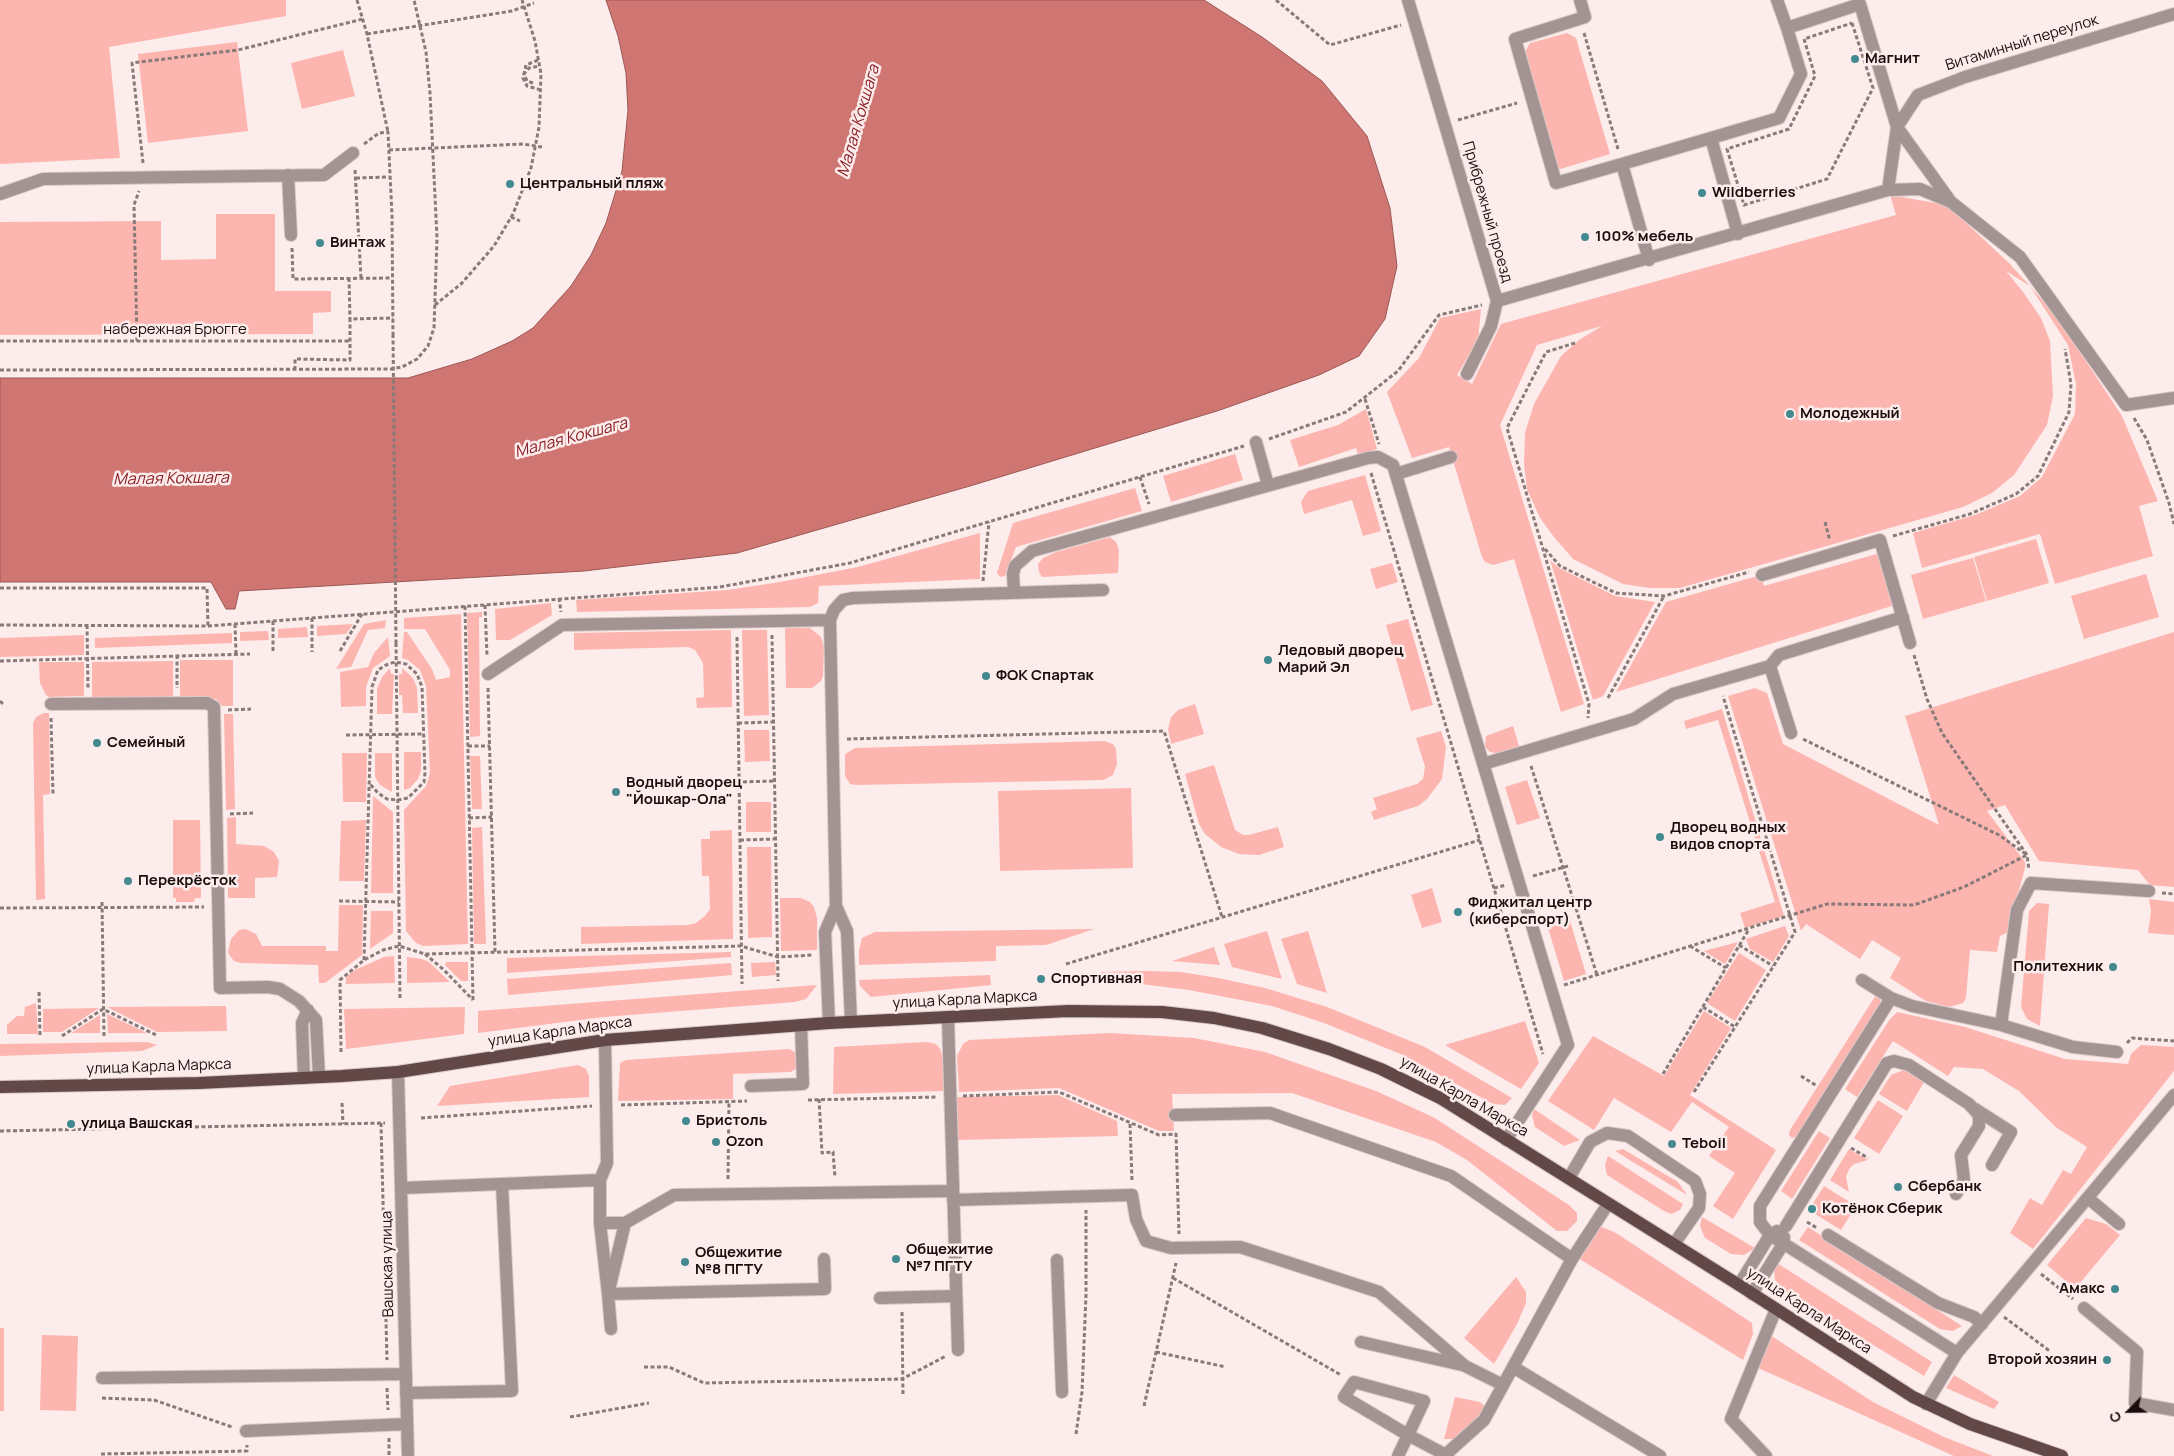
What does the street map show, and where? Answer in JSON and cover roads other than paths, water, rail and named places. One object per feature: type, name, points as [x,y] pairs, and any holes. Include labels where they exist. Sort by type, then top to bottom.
[{"type":"main road","name":"улица Карла Маркса","points":[[0,1087],[199,1083],[398,1072],[605,1040],[829,1023],[948,1019],[1077,1011],[1162,1012],[1224,1020],[1262,1028],[1381,1069],[1440,1098],[1926,1404],[1970,1424],[2062,1456]]},
{"type":"street","name":"Прибрежный проезд","points":[[1408,0],[1497,302],[1650,260],[1888,190],[1920,189],[1951,202]]},
{"type":"street","points":[[1580,0],[1585,17],[1515,40],[1556,183],[1779,118],[1801,74],[1777,0]]},
{"type":"street","points":[[1787,28],[1860,4],[1897,127],[1951,202],[2020,257],[2126,405],[2174,398]]},
{"type":"street","name":"Витаминный переулок","points":[[1897,127],[1918,95],[1965,77],[2174,14]]},
{"type":"street","points":[[1888,190],[1897,127]]},
{"type":"street","points":[[1712,138],[1738,234]]},
{"type":"street","points":[[0,194],[43,179],[324,175],[353,153]]},
{"type":"street","points":[[1622,164],[1650,260]]},
{"type":"street","points":[[288,175],[291,235]]},
{"type":"street","points":[[1467,374],[1491,326],[1497,302]]},
{"type":"street","points":[[1256,442],[1268,485]]},
{"type":"street","points":[[1014,592],[1013,574],[1015,566],[1032,551],[1376,457],[1386,460],[1393,465],[1568,1045],[1506,1140]]},
{"type":"street","points":[[1396,474],[1451,457]]},
{"type":"street","points":[[1762,575],[1880,540],[1910,643]]},
{"type":"street","points":[[852,1022],[847,931],[836,906],[830,620],[834,610],[843,600],[853,598],[1103,590]]},
{"type":"street","points":[[1483,764],[1634,719],[1673,694],[1770,666],[1779,655],[1903,617]]},
{"type":"street","points":[[488,674],[562,625],[830,620]]},
{"type":"street","points":[[1770,666],[1791,733]]},
{"type":"street","points":[[51,704],[210,704],[215,710],[220,988],[268,987],[280,989],[295,997],[316,1020],[319,1077]]},
{"type":"street","points":[[2001,1025],[2017,910],[2031,883],[2149,891]]},
{"type":"street","points":[[829,1023],[825,932],[836,906]]},
{"type":"street","points":[[1862,980],[1891,998],[1912,1006],[2001,1025],[2073,1047],[2117,1052]]},
{"type":"street","points":[[1891,998],[1760,1206],[1760,1222],[1770,1235],[1783,1244],[1957,1353]]},
{"type":"street","points":[[304,1078],[302,1023],[308,1010]]},
{"type":"street","points":[[948,1019],[958,1350]]},
{"type":"street","points":[[751,1086],[803,1084],[801,1025]]},
{"type":"street","points":[[605,1040],[607,1163],[600,1180],[600,1223],[611,1329]]},
{"type":"street","points":[[1752,1294],[1783,1244],[1786,1226],[1886,1063],[1901,1062],[1909,1065],[2012,1132],[1992,1165]]},
{"type":"street","name":"Вашская улица","points":[[398,1072],[408,1456]]},
{"type":"street","points":[[1926,1404],[1957,1353],[2174,1096]]},
{"type":"street","points":[[1956,1194],[1964,1180],[1961,1155],[1980,1126],[1980,1118],[1975,1109]]},
{"type":"street","points":[[1176,1115],[1270,1113],[1451,1176],[1572,1259]]},
{"type":"street","points":[[1569,1178],[1590,1142],[1607,1133],[1628,1136],[1695,1180],[1700,1194],[1699,1208],[1674,1244]]},
{"type":"street","points":[[402,1188],[600,1180]]},
{"type":"street","points":[[406,1393],[512,1391],[502,1184]]},
{"type":"street","points":[[600,1223],[625,1223],[674,1195],[837,1192],[953,1195],[1132,1195],[1136,1219],[1146,1241],[1171,1248],[1240,1248],[1379,1292],[1464,1366]]},
{"type":"street","points":[[2088,1198],[2119,1224]]},
{"type":"street","points":[[1398,1456],[1408,1435],[1424,1401],[1354,1382],[1344,1397],[1408,1435],[1446,1455],[1484,1420],[1572,1259],[1608,1204]]},
{"type":"street","points":[[608,1294],[625,1223]]},
{"type":"street","points":[[1739,1285],[1770,1235],[1786,1226]]},
{"type":"street","points":[[1828,1235],[1938,1303],[1974,1317],[1982,1324]]},
{"type":"street","points":[[608,1294],[825,1289],[824,1259]]},
{"type":"street","points":[[1057,1260],[1062,1392]]},
{"type":"street","points":[[880,1298],[956,1296]]},
{"type":"street","points":[[2084,1308],[2137,1352],[2135,1403],[2174,1410]]},
{"type":"street","points":[[1766,1456],[1731,1419],[1776,1309]]},
{"type":"street","points":[[1361,1342],[1464,1366],[1503,1385]]},
{"type":"street","points":[[1513,1367],[1660,1456]]},
{"type":"street","points":[[102,1378],[406,1374]]},
{"type":"street","points":[[246,1431],[407,1424]]},
{"type":"water","name":"Малая Кокшага","points":[[606,0],[1204,0],[1262,37],[1322,81],[1367,136],[1390,208],[1397,266],[1385,319],[1359,356],[1319,375],[1217,411],[970,486],[737,553],[584,571],[239,591],[235,609],[226,609],[211,582],[0,582],[0,378],[408,378],[472,359],[512,341],[533,328],[571,286],[591,255],[606,223],[622,171],[628,110],[626,73],[618,36]]},
{"type":"place","name":"Магнит","points":[[1855,59]]},
{"type":"place","name":"Центральный пляж","points":[[510,184]]},
{"type":"place","name":"Wildberries","points":[[1702,193]]},
{"type":"place","name":"100% мебель","points":[[1585,237]]},
{"type":"place","name":"Винтаж","points":[[320,243]]},
{"type":"place","name":"Молодежный","points":[[1790,414]]},
{"type":"place","name":"Ледовый дворец Марий Эл","points":[[1268,660]]},
{"type":"place","name":"ФОК Спартак","points":[[986,676]]},
{"type":"place","name":"Семейный","points":[[97,743]]},
{"type":"place","name":"Водный дворец \"Йошкар-Ола\"","points":[[616,792]]},
{"type":"place","name":"Дворец водных видов спорта","points":[[1660,837]]},
{"type":"place","name":"Перекрёсток","points":[[128,881]]},
{"type":"place","name":"Фиджитал центр (киберспорт)","points":[[1458,912]]},
{"type":"place","name":"Политехник","points":[[2113,967]]},
{"type":"place","name":"Спортивная","points":[[1041,979]]},
{"type":"place","name":"Бристоль","points":[[686,1121]]},
{"type":"place","name":"улица Вашская","points":[[71,1124]]},
{"type":"place","name":"Ozon","points":[[716,1142]]},
{"type":"place","name":"Teboil","points":[[1672,1144]]},
{"type":"place","name":"Сбербанк","points":[[1898,1187]]},
{"type":"place","name":"Котёнок Сберик","points":[[1812,1209]]},
{"type":"place","name":"Общежитие №7 ПГТУ","points":[[896,1259]]},
{"type":"place","name":"Общежитие №8 ПГТУ","points":[[685,1262]]},
{"type":"place","name":"Амакс","points":[[2115,1289]]},
{"type":"place","name":"Второй хозяин","points":[[2107,1360]]}]
